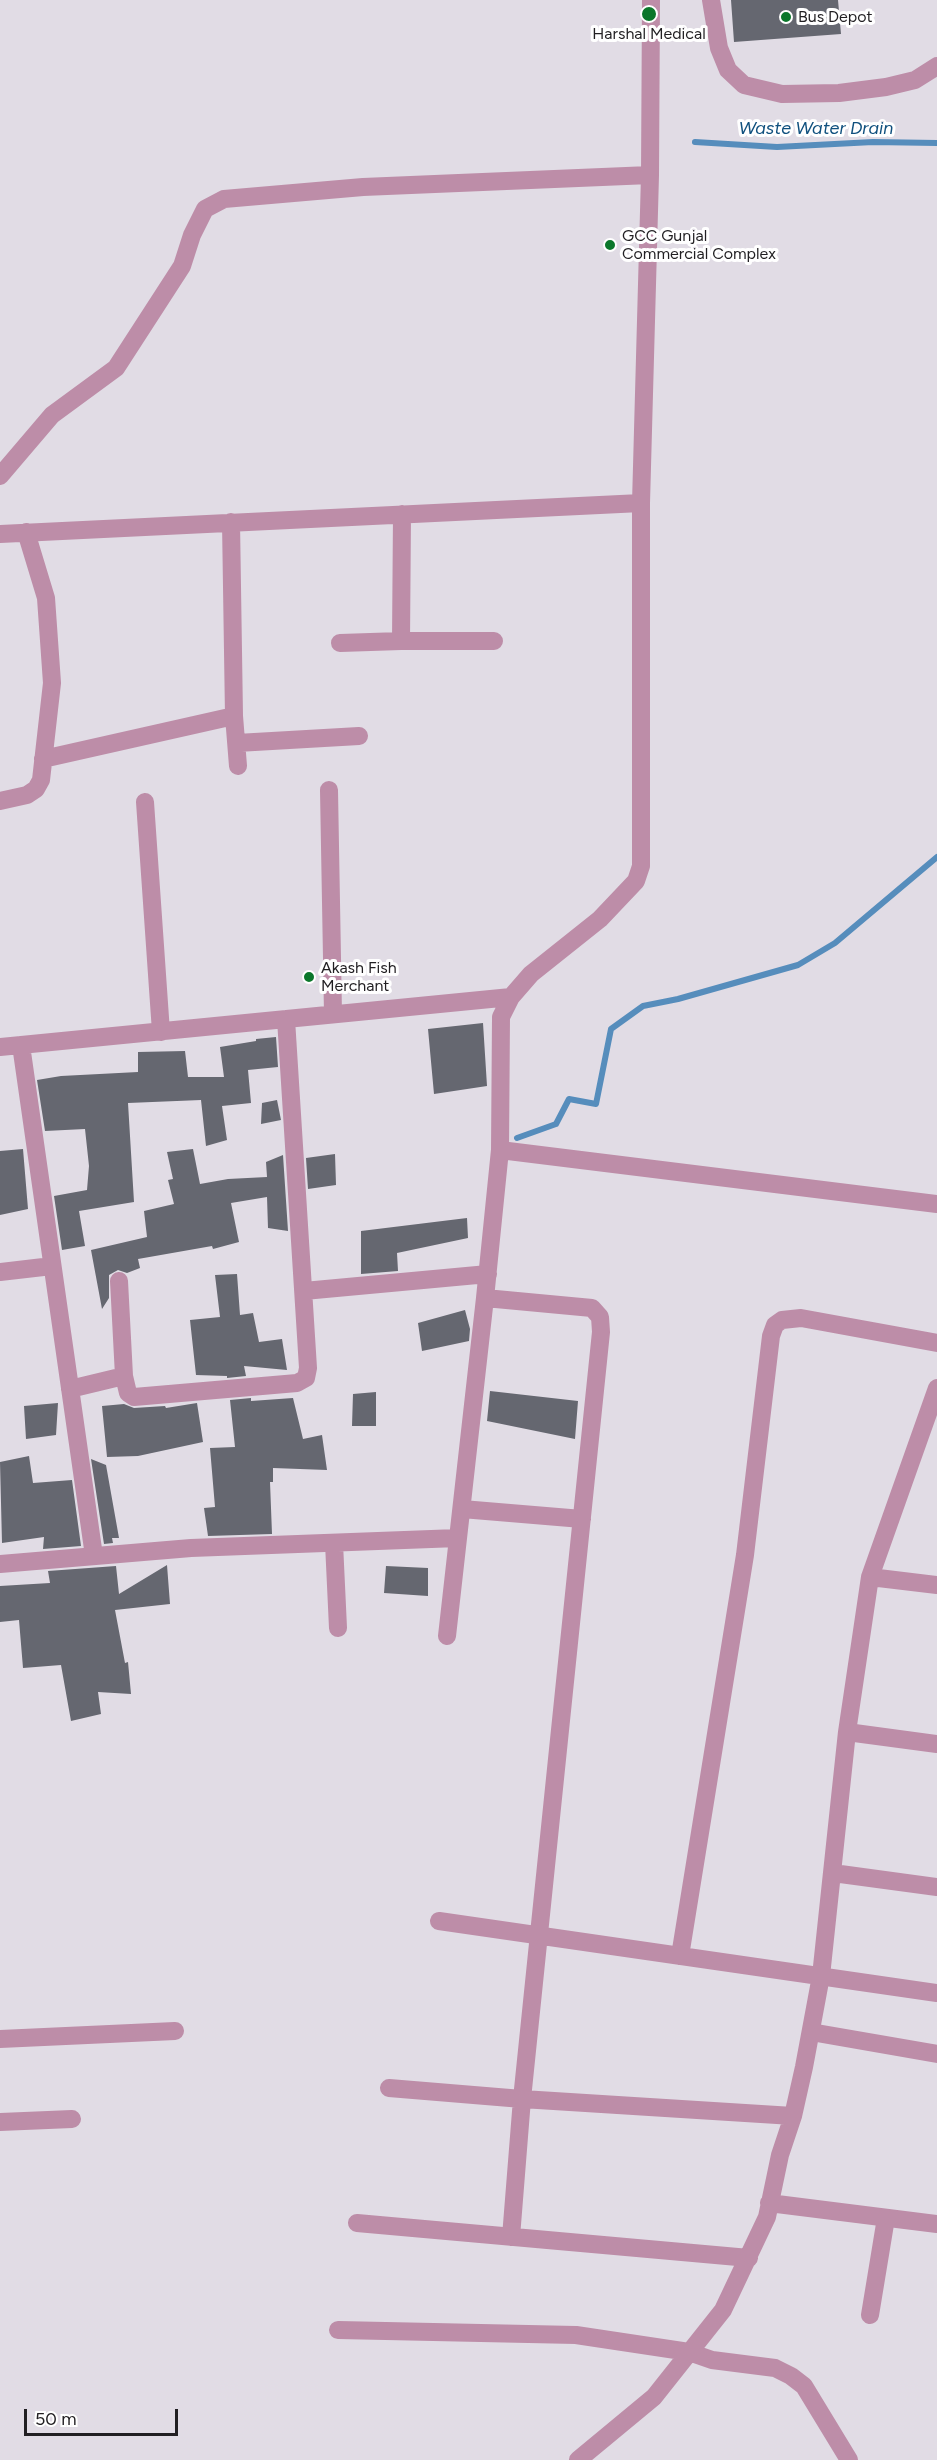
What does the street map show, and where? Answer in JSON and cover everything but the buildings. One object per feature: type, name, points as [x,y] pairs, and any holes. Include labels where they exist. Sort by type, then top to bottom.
[{"type":"street","points":[[447,1636],[500,1150],[501,1017],[511,997],[531,974],[600,918],[636,881],[641,866],[641,503],[650,175],[651,0]]},
{"type":"street","points":[[711,0],[719,48],[728,70],[744,85],[782,94],[839,93],[886,87],[915,80],[937,66]]},
{"type":"street","points":[[0,476],[52,415],[116,368],[182,266],[192,235],[205,209],[224,199],[363,187],[650,175]]},
{"type":"street","points":[[0,534],[641,503]]},
{"type":"street","points":[[401,641],[402,514]]},
{"type":"street","points":[[231,522],[234,716],[238,766]]},
{"type":"street","points":[[0,801],[27,795],[36,789],[41,780],[52,683],[46,598],[26,532]]},
{"type":"street","points":[[340,643],[494,641]]},
{"type":"street","points":[[43,759],[234,716]]},
{"type":"street","points":[[237,743],[359,736]]},
{"type":"street","points":[[329,790],[333,1014]]},
{"type":"street","points":[[146,802],[161,1032]]},
{"type":"street","points":[[0,1047],[511,997]]},
{"type":"street","points":[[119,1281],[124,1376],[128,1393],[134,1397],[297,1383],[306,1378],[308,1368],[304,1291],[286,1019]]},
{"type":"street","points":[[21,1045],[94,1556]]},
{"type":"street","points":[[500,1150],[937,1204]]},
{"type":"street","points":[[0,1272],[52,1266]]},
{"type":"street","points":[[304,1291],[488,1274]]},
{"type":"street","points":[[485,1298],[592,1308],[600,1317],[582,1519],[522,2099],[511,2237]]},
{"type":"street","points":[[680,1956],[745,1555],[771,1336],[775,1325],[782,1320],[801,1318],[937,1344]]},
{"type":"street","points":[[70,1389],[124,1376]]},
{"type":"street","points":[[578,2460],[654,2397],[723,2310],[766,2217],[780,2155],[793,2116],[821,1976],[847,1732],[870,1577],[937,1388]]},
{"type":"street","points":[[462,1509],[582,1519]]},
{"type":"street","points":[[0,1564],[191,1548],[458,1538]]},
{"type":"street","points":[[334,1543],[338,1628]]},
{"type":"street","points":[[870,1577],[937,1585]]},
{"type":"street","points":[[847,1732],[937,1744]]},
{"type":"street","points":[[833,1873],[937,1887]]},
{"type":"street","points":[[439,1921],[937,1993]]},
{"type":"street","points":[[0,2039],[175,2031]]},
{"type":"street","points":[[811,2032],[937,2054]]},
{"type":"street","points":[[389,2088],[793,2116]]},
{"type":"street","points":[[0,2122],[72,2119]]},
{"type":"street","points":[[769,2203],[937,2224]]},
{"type":"street","points":[[870,2315],[886,2218]]},
{"type":"street","points":[[357,2223],[749,2258]]},
{"type":"street","points":[[338,2330],[576,2335],[689,2352],[712,2360],[775,2368],[804,2386],[849,2460]]},
{"type":"waterway","name":"Waste Water Drain","points":[[695,142],[777,147],[873,142],[937,143]]},
{"type":"waterway","points":[[517,1138],[556,1124],[569,1099],[596,1104],[611,1029],[643,1006],[678,999],[798,965],[835,943],[937,857]]},
{"type":"place","name":"Harshal Medical","points":[[649,14]]},
{"type":"place","name":"Bus Depot","points":[[786,17]]},
{"type":"place","name":"GCC Gunjal Commercial Complex","points":[[610,245]]},
{"type":"place","name":"Akash Fish Merchant","points":[[309,977]]}]
